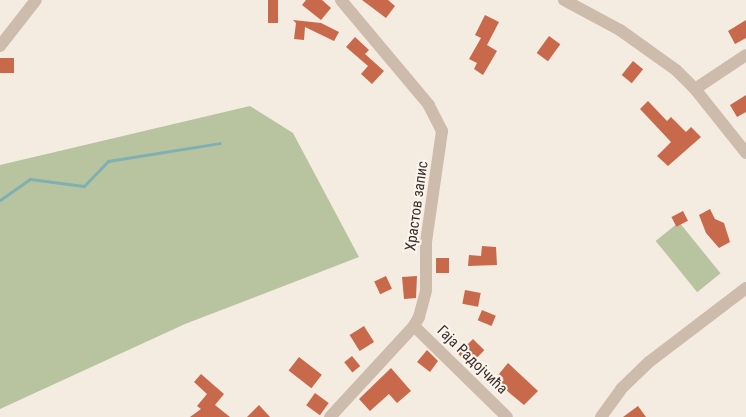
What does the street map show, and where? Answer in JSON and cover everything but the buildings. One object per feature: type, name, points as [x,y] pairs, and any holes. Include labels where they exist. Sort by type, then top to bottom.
[{"type":"street","points":[[0,46],[36,0]]},
{"type":"street","name":"Храстов запис","points":[[332,416],[414,326],[426,290],[426,242],[442,131],[428,105],[341,0]]},
{"type":"street","points":[[564,0],[589,12],[653,52],[695,88],[746,152]]},
{"type":"street","points":[[695,88],[746,55]]},
{"type":"street","points":[[601,417],[621,390],[649,362],[746,288]]},
{"type":"street","name":"Гаја Радојчића","points":[[414,326],[507,417]]},
{"type":"green space","points":[[250,106],[293,133],[359,257],[185,324],[0,409],[0,165]]},
{"type":"green space","points":[[679,222],[721,273],[697,292],[656,241]]},
{"type":"waterway","points":[[0,200],[30,179],[84,186],[108,161],[220,143]]}]
